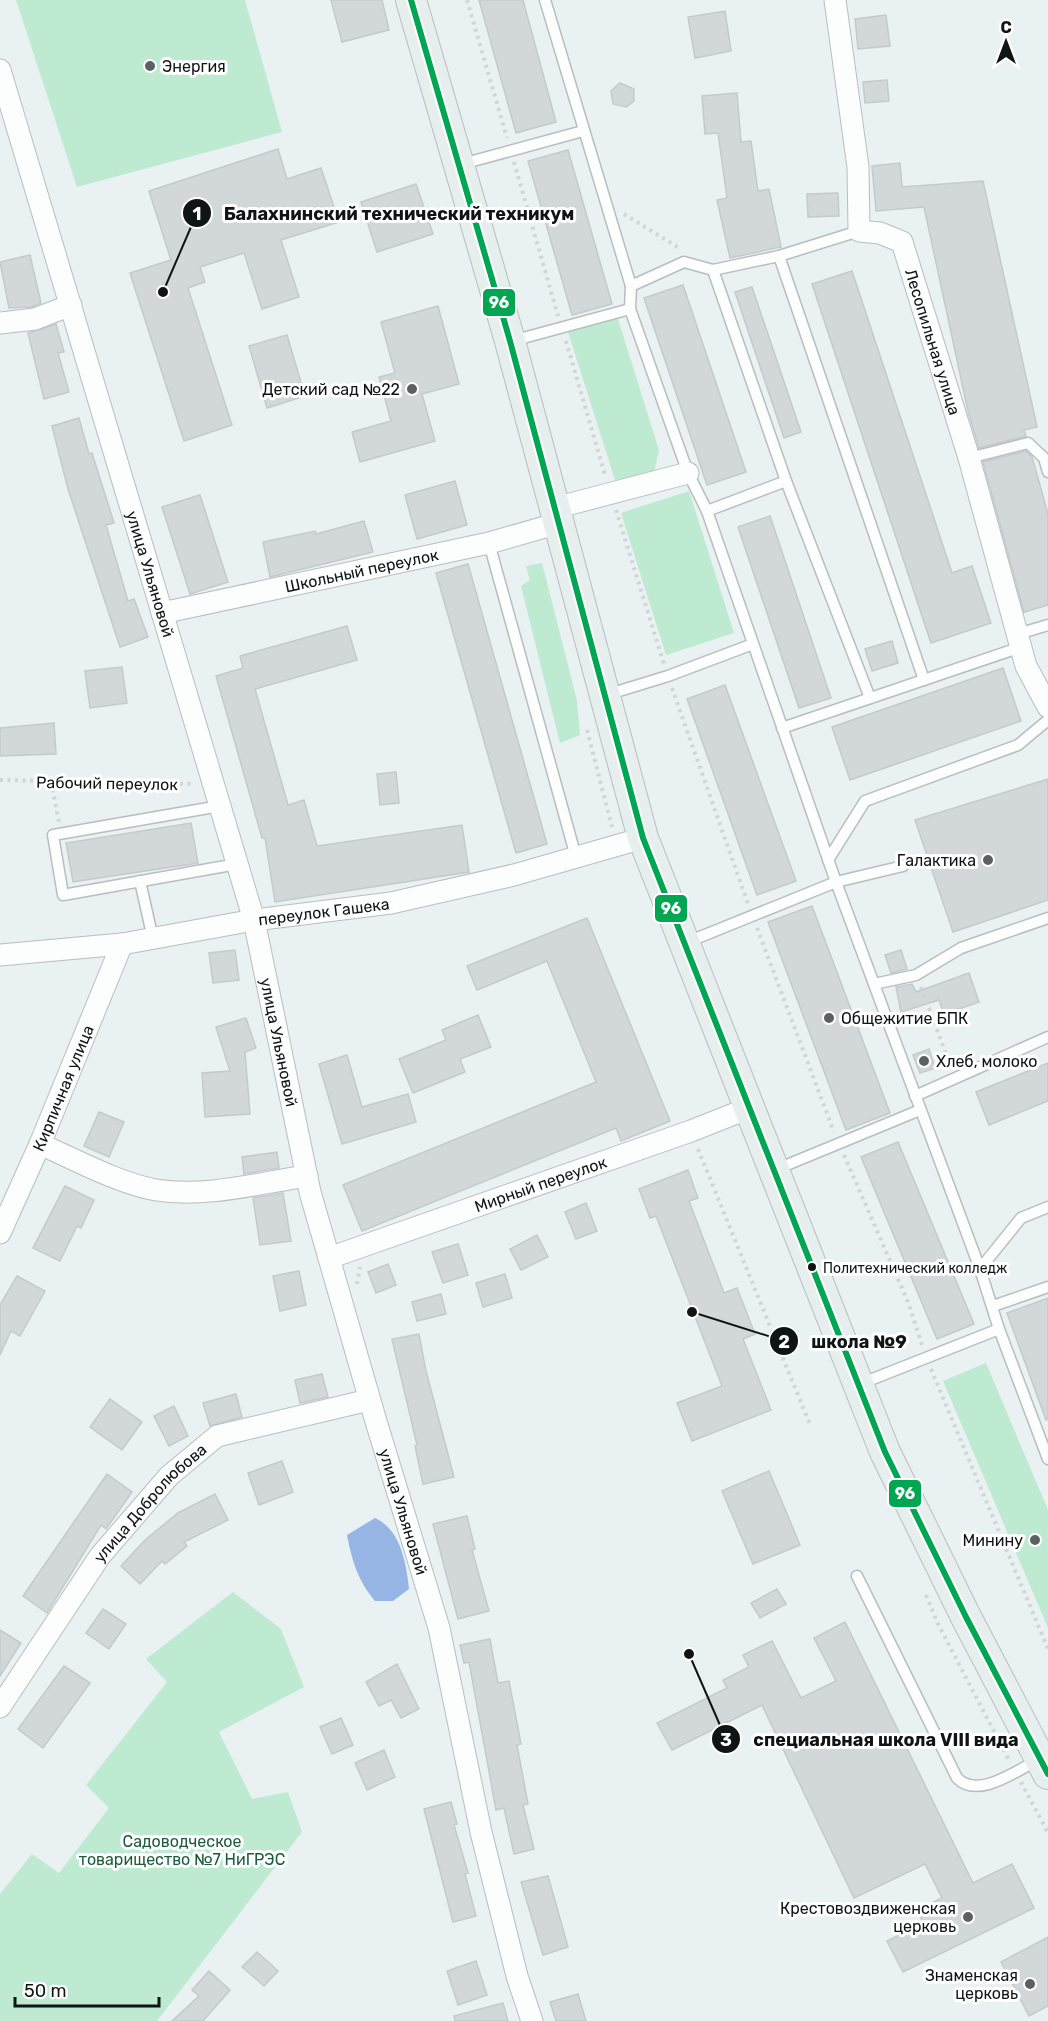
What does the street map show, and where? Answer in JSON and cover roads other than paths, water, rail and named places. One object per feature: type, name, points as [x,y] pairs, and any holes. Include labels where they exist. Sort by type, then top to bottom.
[{"type":"main road","points":[[411,0],[461,164],[643,838],[683,944],[890,1462],[966,1617],[1043,1755]]},
{"type":"street","points":[[835,0],[858,168],[859,231]]},
{"type":"street","name":"улица Ульяновой","points":[[0,70],[254,920],[307,1176],[369,1400],[439,1629],[481,1832],[517,1976],[532,2021]]},
{"type":"street","name":"Лесопильная улица","points":[[859,231],[880,233],[902,242],[969,458],[1026,666],[1048,707]]},
{"type":"street","points":[[0,323],[35,319],[71,305]]},
{"type":"street","name":"Школьный переулок","points":[[162,613],[489,543],[611,493],[688,473]]},
{"type":"street","name":"переулок Гашека","points":[[0,955],[122,944],[254,920],[391,903],[514,875],[643,838]]},
{"type":"street","name":"Кирпичная улица","points":[[0,1233],[40,1144],[122,944]]},
{"type":"street","name":"Мирный переулок","points":[[329,1258],[691,1131],[749,1108]]},
{"type":"street","points":[[40,1144],[99,1171],[156,1190],[202,1191],[307,1176]]},
{"type":"street","name":"улица Добролюбова","points":[[0,1707],[100,1556],[169,1476],[217,1436],[369,1400]]},
{"type":"lane","points":[[545,0],[631,286],[630,309],[688,473],[707,511],[828,860],[1048,1459]]},
{"type":"lane","points":[[461,164],[583,131]]},
{"type":"lane","points":[[631,286],[684,262],[713,270],[778,256],[859,231]]},
{"type":"lane","points":[[778,256],[924,680]]},
{"type":"lane","points":[[713,270],[786,481],[870,698]]},
{"type":"lane","points":[[510,341],[630,309]]},
{"type":"lane","points":[[969,458],[1028,443],[1044,458],[1048,472]]},
{"type":"lane","points":[[707,511],[786,481]]},
{"type":"lane","points":[[489,543],[576,857]]},
{"type":"lane","points":[[782,728],[924,680],[1019,640],[1048,625]]},
{"type":"lane","points":[[605,695],[668,676],[753,644]]},
{"type":"lane","points":[[828,860],[865,801],[1018,745],[1048,720]]},
{"type":"lane","points":[[220,806],[53,835],[63,895],[237,864]]},
{"type":"lane","points":[[683,944],[836,882],[903,866]]},
{"type":"lane","points":[[141,881],[153,939]]},
{"type":"lane","points":[[874,984],[916,975],[961,948],[1048,918]]},
{"type":"lane","points":[[915,1096],[1048,1036]]},
{"type":"lane","points":[[774,1171],[920,1110]]},
{"type":"lane","points":[[980,1269],[1021,1218],[1048,1207]]},
{"type":"lane","points":[[993,1306],[1048,1287]]},
{"type":"lane","points":[[858,1385],[999,1329]]},
{"type":"lane","points":[[857,1576],[957,1778],[963,1785],[973,1787],[990,1783],[1043,1755]]},
{"type":"water","points":[[375,1518],[391,1530],[404,1558],[409,1589],[393,1601],[375,1601],[364,1586],[356,1570],[347,1535]]},
{"type":"place","name":"Энергия","points":[[150,66]]},
{"type":"place","name":"Балахнинский технический техникум","points":[[163,292]]},
{"type":"place","name":"Детский сад №22","points":[[412,389]]},
{"type":"place","name":"Галактика","points":[[988,860]]},
{"type":"place","name":"Общежитие БПК","points":[[829,1018]]},
{"type":"place","name":"Хлеб, молоко","points":[[924,1061]]},
{"type":"place","name":"Политехнический колледж","points":[[812,1267]]},
{"type":"place","name":"школа №9","points":[[692,1312]]},
{"type":"place","name":"Минину","points":[[1035,1540]]},
{"type":"place","name":"специальная школа VIII вида","points":[[689,1654]]},
{"type":"place","name":"Крестовоздвиженская церковь","points":[[968,1917]]},
{"type":"place","name":"Знаменская церковь","points":[[1030,1984]]},
{"type":"park label","name":"Садоводческое товарищество №7 НиГРЭС","points":[[182,1850]]}]
